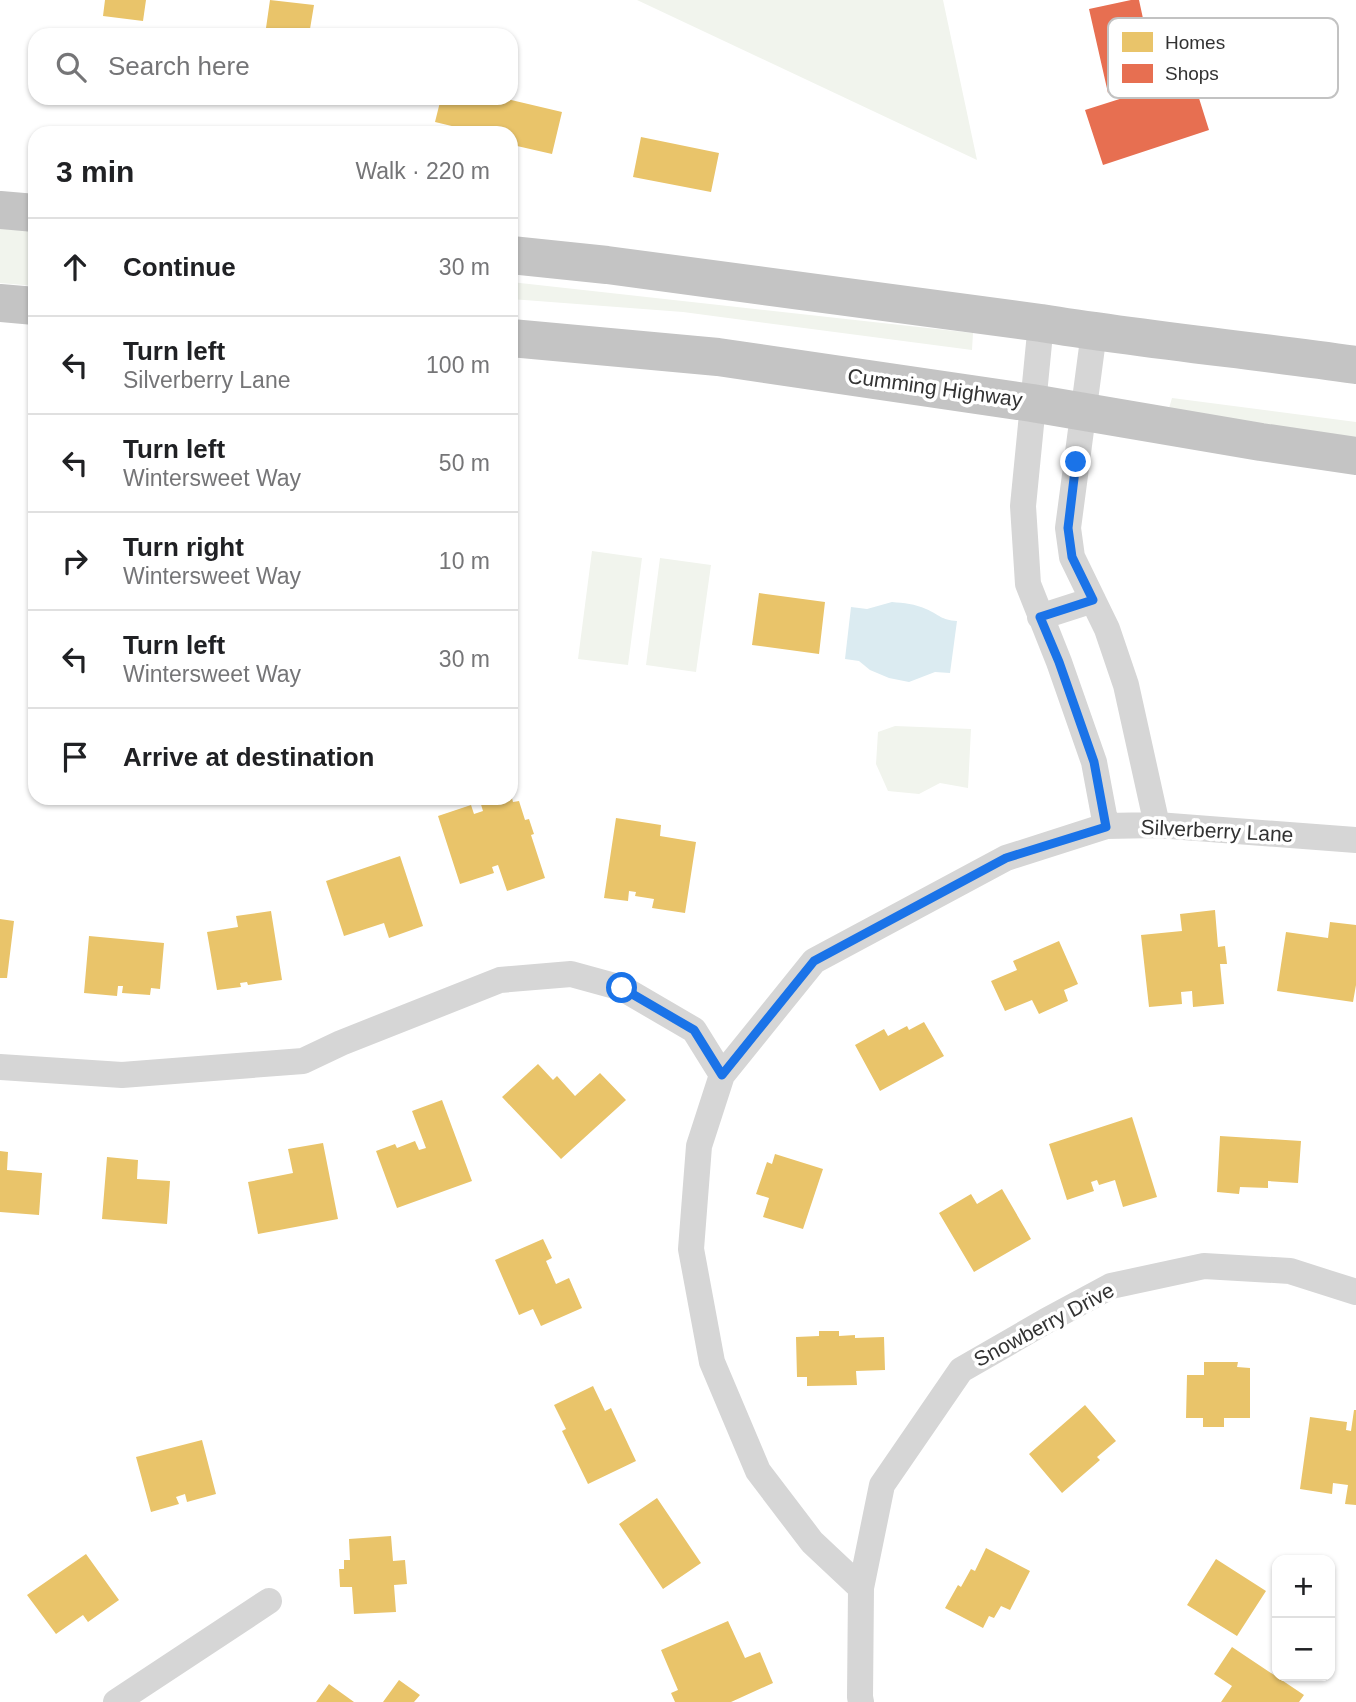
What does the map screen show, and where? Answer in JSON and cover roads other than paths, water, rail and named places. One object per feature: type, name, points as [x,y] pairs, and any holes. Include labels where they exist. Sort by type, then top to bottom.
[{"type":"highway","points":[[0,210],[28,212]]},
{"type":"highway","points":[[518,256],[607,265],[1356,365]]},
{"type":"highway","points":[[0,303],[28,305]]},
{"type":"highway","name":"Cumming Highway","points":[[518,339],[718,357],[1032,402],[1356,456]]},
{"type":"street","points":[[1041,323],[1023,506],[1028,584],[1094,762],[1106,827]]},
{"type":"street","points":[[1094,332],[1068,528],[1072,557],[1107,629],[1126,685],[1157,825]]},
{"type":"street","points":[[1040,617],[1093,600]]},
{"type":"street","name":"Silverberry Lane","points":[[861,1588],[812,1542],[758,1471],[712,1362],[691,1249],[699,1146],[722,1075],[814,961],[1006,858],[1106,827],[1157,825],[1356,840]]},
{"type":"street","points":[[0,1067],[122,1075],[303,1060],[500,981],[571,974],[622,988],[694,1030],[722,1075]]},
{"type":"street","name":"Snowberry Drive","points":[[861,1702],[861,1588],[882,1485],[961,1370],[1111,1286],[1204,1266],[1290,1271],[1356,1292]]},
{"type":"street","points":[[117,1702],[269,1601]]}]
